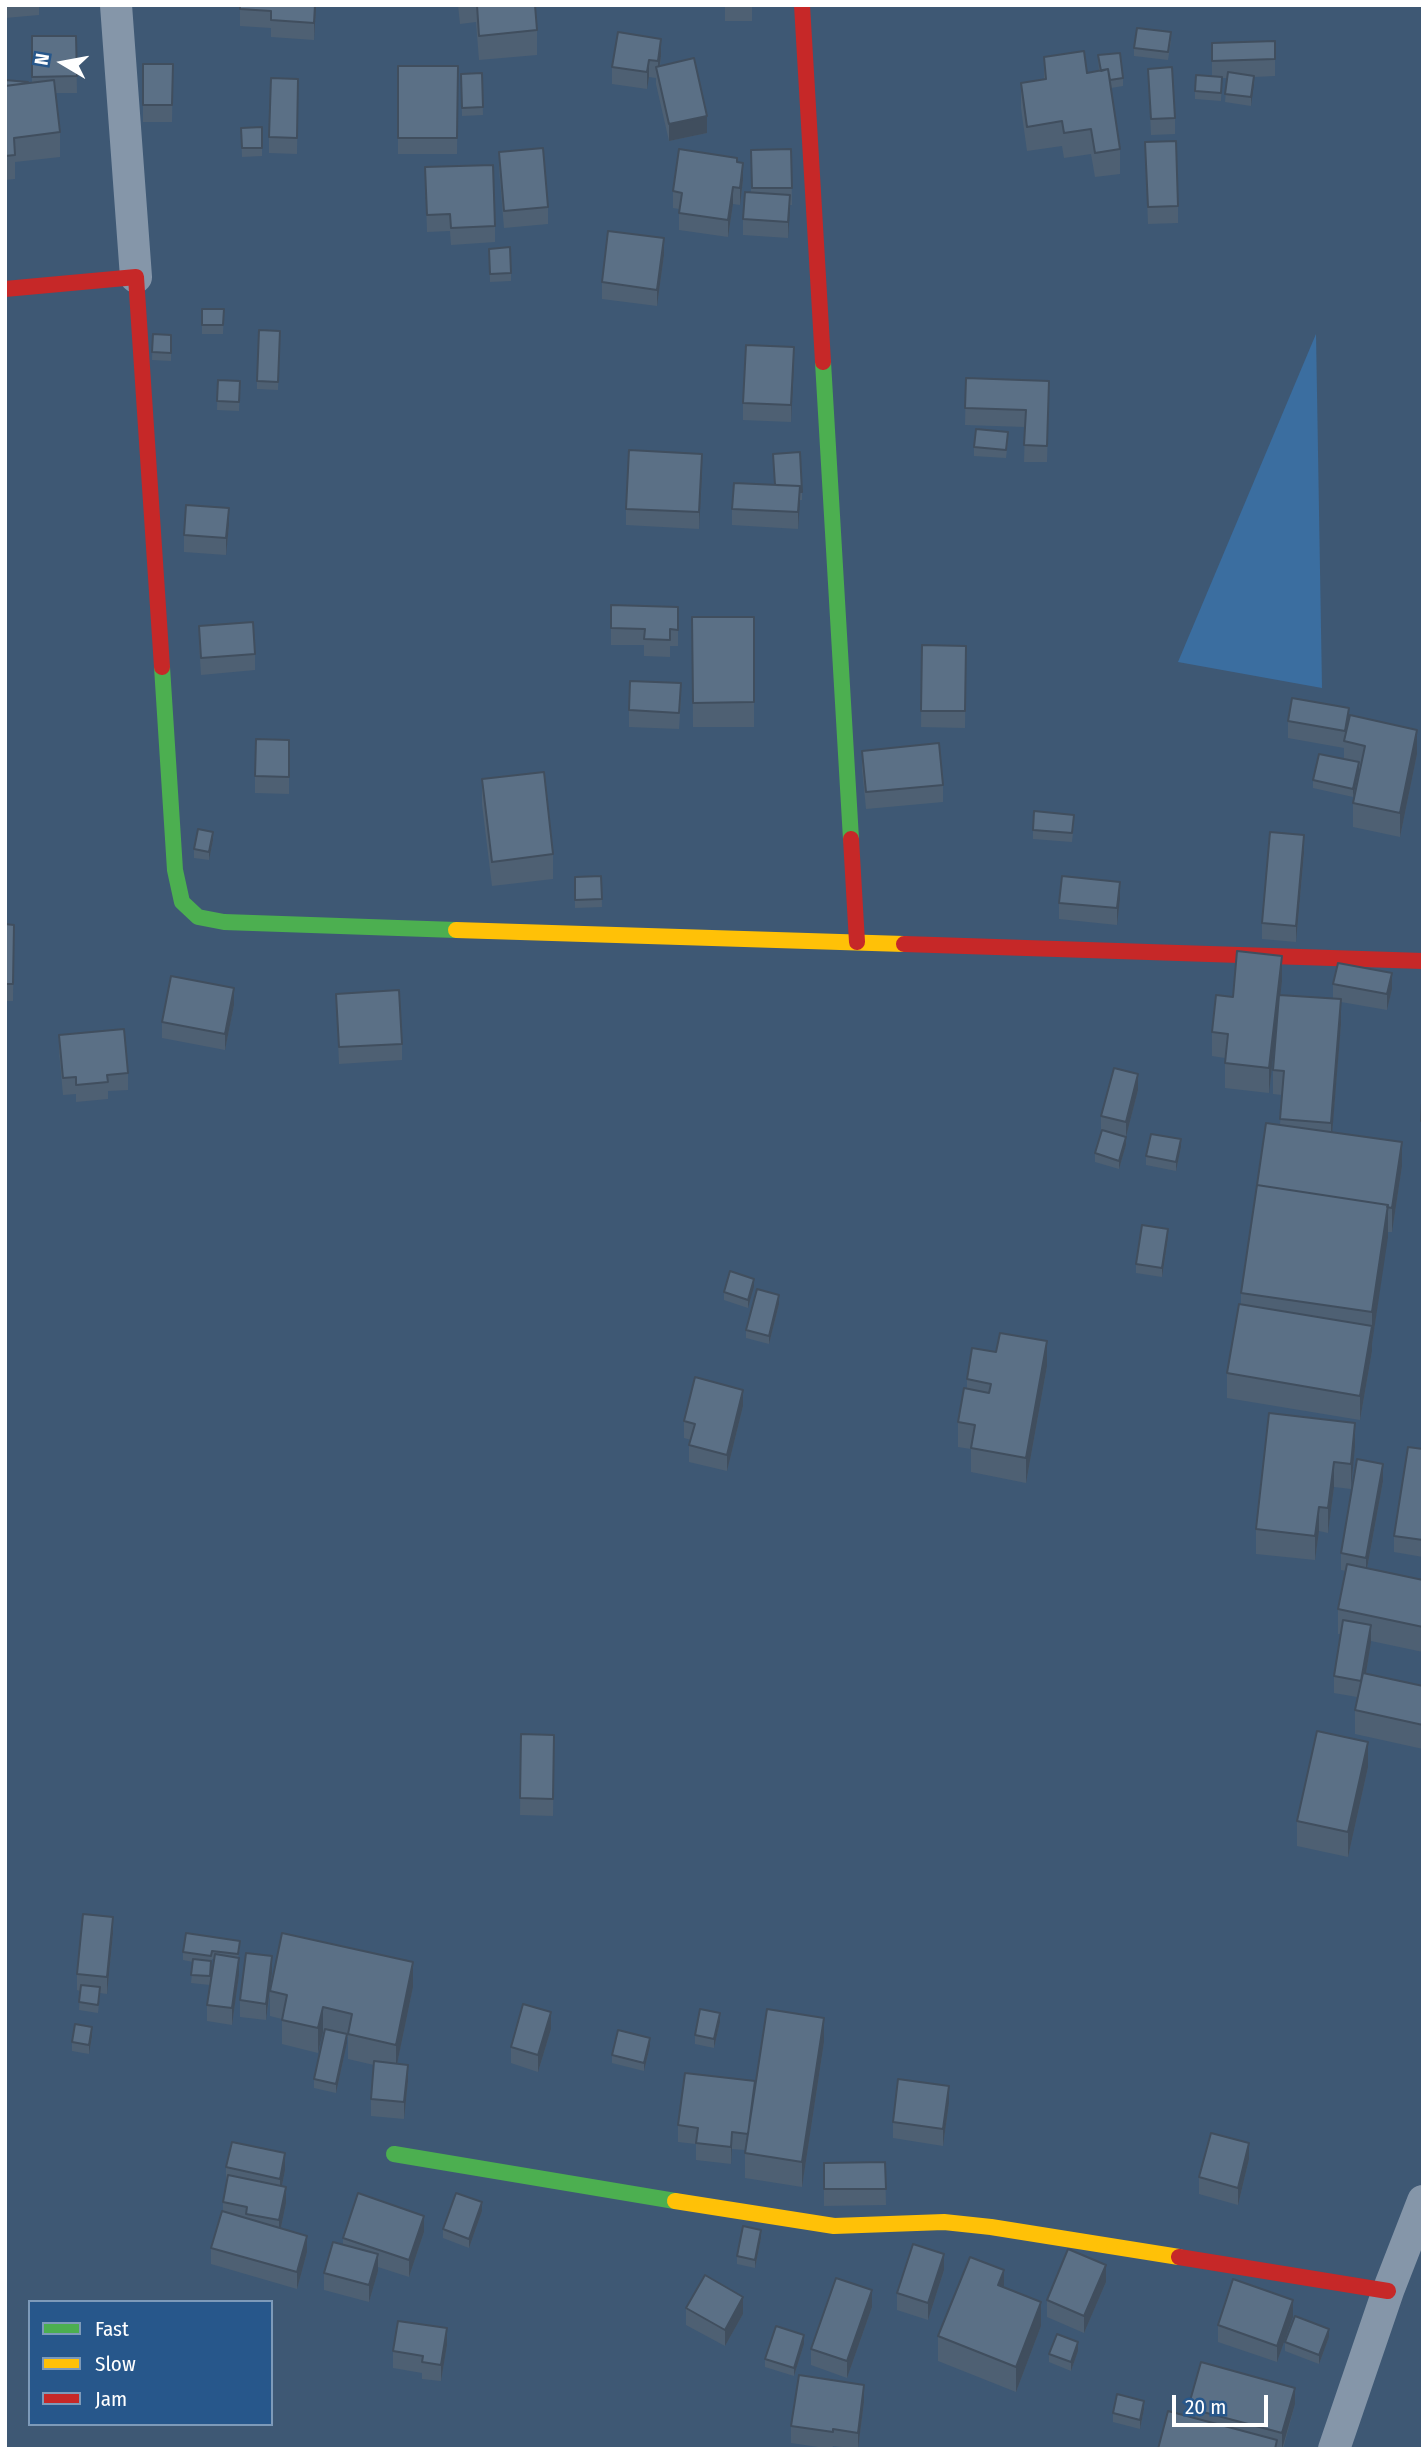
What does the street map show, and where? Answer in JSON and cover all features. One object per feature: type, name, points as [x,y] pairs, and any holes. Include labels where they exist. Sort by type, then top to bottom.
[{"type":"street","points":[[116,5],[175,870],[182,902],[198,917],[224,922],[1423,961]]},
{"type":"street","points":[[802,5],[857,943]]},
{"type":"street","points":[[5,289],[136,277]]},
{"type":"street","points":[[394,2154],[810,2224],[834,2226],[944,2222],[991,2227],[1388,2291]]},
{"type":"street","points":[[1334,2449],[1388,2291],[1423,2201]]},
{"type":"shaded area","points":[[1316,334],[1322,688],[1178,662]]},
{"type":"building","points":[[240,5],[315,5],[314,23],[271,20],[271,11],[240,9]]},
{"type":"building","points":[[477,5],[535,5],[537,30],[479,36]]},
{"type":"building","points":[[1137,28],[1171,32],[1168,52],[1134,48]]},
{"type":"building","points":[[618,32],[661,39],[658,61],[649,60],[647,72],[612,67]]},
{"type":"building","points":[[32,36],[76,36],[77,76],[32,77]]},
{"type":"building","points":[[1275,41],[1275,59],[1212,61],[1212,43]]},
{"type":"building","points":[[1084,51],[1087,73],[1108,69],[1120,149],[1095,153],[1091,129],[1064,133],[1062,121],[1027,127],[1021,83],[1046,79],[1044,57]]},
{"type":"building","points":[[1120,53],[1123,78],[1110,80],[1108,69],[1101,71],[1098,55]]},
{"type":"building","points":[[694,58],[707,116],[669,124],[656,67]]},
{"type":"building","points":[[143,64],[173,64],[172,105],[143,105]]},
{"type":"building","points":[[398,66],[458,66],[457,138],[398,138]]},
{"type":"building","points":[[1172,67],[1175,118],[1151,119],[1148,69]]},
{"type":"building","points":[[1228,72],[1254,76],[1251,97],[1225,94]]},
{"type":"building","points":[[482,73],[483,107],[462,108],[461,74]]},
{"type":"building","points":[[1196,75],[1222,77],[1221,93],[1195,91]]},
{"type":"building","points":[[271,78],[298,79],[297,138],[269,137]]},
{"type":"building","points":[[5,80],[28,82],[28,83],[5,86]]},
{"type":"building","points":[[54,80],[60,132],[14,138],[15,155],[5,156],[5,86]]},
{"type":"building","points":[[262,127],[262,148],[242,148],[241,128]]},
{"type":"building","points":[[1176,141],[1178,206],[1148,207],[1145,142]]},
{"type":"building","points":[[543,148],[548,207],[504,211],[499,152]]},
{"type":"building","points":[[679,149],[737,158],[737,162],[743,163],[740,188],[733,187],[728,220],[679,213],[682,193],[673,191]]},
{"type":"building","points":[[791,149],[792,188],[752,188],[751,150]]},
{"type":"building","points":[[493,165],[495,226],[451,228],[450,214],[427,215],[425,167]]},
{"type":"building","points":[[745,192],[790,195],[788,222],[743,219]]},
{"type":"building","points":[[608,231],[664,238],[657,290],[602,282]]},
{"type":"building","points":[[510,247],[511,273],[490,274],[489,249]]},
{"type":"building","points":[[202,309],[224,309],[223,325],[202,325]]},
{"type":"building","points":[[259,330],[280,331],[278,382],[257,381]]},
{"type":"building","points":[[153,334],[171,335],[171,353],[152,352]]},
{"type":"building","points":[[746,345],[794,347],[791,405],[743,403]]},
{"type":"building","points":[[966,378],[1049,381],[1047,446],[1024,445],[1026,410],[965,408]]},
{"type":"building","points":[[218,380],[240,381],[239,402],[217,401]]},
{"type":"building","points":[[976,429],[1008,432],[1006,450],[974,447]]},
{"type":"building","points":[[629,450],[702,454],[699,512],[626,509]]},
{"type":"building","points":[[800,452],[802,492],[800,486],[775,485],[773,454]]},
{"type":"building","points":[[734,483],[800,486],[798,512],[732,509]]},
{"type":"building","points":[[186,505],[229,508],[226,538],[184,535]]},
{"type":"building","points":[[611,605],[678,607],[678,630],[670,629],[670,640],[644,639],[645,629],[611,628]]},
{"type":"building","points":[[692,617],[754,617],[754,702],[693,703]]},
{"type":"building","points":[[253,622],[255,654],[201,658],[199,626]]},
{"type":"building","points":[[922,645],[966,646],[965,711],[921,711]]},
{"type":"building","points":[[630,681],[681,683],[679,713],[629,710]]},
{"type":"building","points":[[1292,698],[1349,708],[1345,731],[1288,721]]},
{"type":"building","points":[[1350,715],[1417,730],[1400,813],[1353,803],[1365,746],[1344,741]]},
{"type":"building","points":[[256,739],[289,740],[289,777],[255,776]]},
{"type":"building","points":[[939,743],[943,785],[866,792],[862,751]]},
{"type":"building","points":[[1319,754],[1359,762],[1353,789],[1313,780]]},
{"type":"building","points":[[544,772],[553,854],[492,862],[482,779]]},
{"type":"building","points":[[1034,811],[1074,815],[1072,833],[1033,830]]},
{"type":"building","points":[[198,829],[213,832],[209,852],[194,849]]},
{"type":"building","points":[[1270,832],[1304,835],[1296,926],[1262,923]]},
{"type":"building","points":[[601,876],[602,899],[575,900],[575,877]]},
{"type":"building","points":[[1062,876],[1120,882],[1117,908],[1059,903]]},
{"type":"building","points":[[5,924],[14,925],[13,984],[5,984]]},
{"type":"building","points":[[1237,951],[1282,956],[1269,1068],[1225,1063],[1228,1034],[1212,1032],[1216,995],[1233,997]]},
{"type":"building","points":[[1338,963],[1392,973],[1387,994],[1333,984]]},
{"type":"building","points":[[171,976],[234,988],[225,1034],[162,1022]]},
{"type":"building","points":[[399,990],[402,1044],[339,1047],[336,994]]},
{"type":"building","points":[[1279,995],[1341,999],[1331,1123],[1280,1119],[1284,1071],[1273,1070]]},
{"type":"building","points":[[124,1029],[128,1073],[107,1075],[108,1082],[76,1085],[76,1077],[63,1078],[59,1035]]},
{"type":"building","points":[[1114,1068],[1138,1074],[1126,1122],[1101,1116]]},
{"type":"building","points":[[1266,1123],[1402,1142],[1392,1208],[1387,1207],[1388,1205],[1257,1185]]},
{"type":"building","points":[[1102,1130],[1126,1137],[1119,1161],[1095,1153]]},
{"type":"building","points":[[1151,1134],[1181,1139],[1176,1162],[1146,1156]]},
{"type":"building","points":[[1257,1185],[1388,1205],[1372,1312],[1241,1293]]},
{"type":"building","points":[[1142,1225],[1168,1229],[1162,1268],[1136,1264]]},
{"type":"building","points":[[730,1271],[754,1279],[748,1300],[724,1292]]},
{"type":"building","points":[[757,1289],[779,1295],[769,1336],[746,1330]]},
{"type":"building","points":[[1239,1304],[1372,1326],[1360,1396],[1227,1373]]},
{"type":"building","points":[[1000,1333],[1047,1341],[1026,1458],[971,1448],[975,1425],[958,1422],[964,1388],[989,1393],[991,1384],[967,1379],[972,1348],[996,1352]]},
{"type":"building","points":[[695,1377],[743,1390],[727,1455],[689,1445],[695,1424],[684,1421]]},
{"type":"building","points":[[1269,1413],[1355,1423],[1351,1464],[1334,1462],[1328,1508],[1319,1507],[1315,1536],[1256,1529]]},
{"type":"building","points":[[1408,1447],[1423,1449],[1423,1540],[1394,1536]]},
{"type":"building","points":[[1357,1459],[1383,1464],[1366,1558],[1341,1553]]},
{"type":"building","points":[[1347,1564],[1423,1580],[1423,1627],[1338,1609]]},
{"type":"building","points":[[1343,1620],[1371,1625],[1361,1681],[1334,1676]]},
{"type":"building","points":[[1363,1673],[1423,1686],[1423,1725],[1355,1710]]},
{"type":"building","points":[[1317,1731],[1368,1742],[1348,1832],[1297,1821]]},
{"type":"building","points":[[521,1734],[554,1735],[553,1799],[520,1798]]},
{"type":"building","points":[[83,1914],[113,1917],[107,1977],[77,1974]]},
{"type":"building","points":[[186,1933],[240,1941],[238,1954],[212,1951],[211,1956],[183,1952]]},
{"type":"building","points":[[282,1933],[413,1962],[396,2045],[348,2034],[352,2014],[323,2007],[318,2028],[282,2020],[287,1995],[270,1991]]},
{"type":"building","points":[[246,1953],[272,1956],[266,2004],[240,2000]]},
{"type":"building","points":[[215,1954],[239,1958],[232,2008],[207,2005]]},
{"type":"building","points":[[193,1959],[211,1961],[210,1976],[191,1975]]},
{"type":"building","points":[[81,1985],[100,1987],[98,2005],[79,2002]]},
{"type":"building","points":[[523,2004],[551,2012],[538,2055],[511,2047]]},
{"type":"building","points":[[700,2009],[720,2013],[714,2039],[695,2035]]},
{"type":"building","points":[[767,2009],[824,2018],[802,2162],[745,2153]]},
{"type":"building","points":[[75,2024],[92,2027],[89,2045],[72,2042]]},
{"type":"building","points":[[325,2029],[347,2034],[336,2084],[314,2079]]},
{"type":"building","points":[[618,2030],[650,2038],[644,2063],[612,2055]]},
{"type":"building","points":[[374,2061],[408,2065],[404,2102],[371,2099]]},
{"type":"building","points":[[685,2073],[755,2081],[748,2134],[732,2132],[731,2147],[696,2143],[698,2128],[678,2125]]},
{"type":"building","points":[[898,2079],[949,2086],[943,2129],[893,2122]]},
{"type":"building","points":[[1211,2133],[1249,2143],[1238,2188],[1199,2177]]},
{"type":"building","points":[[232,2142],[285,2153],[280,2179],[226,2167]]},
{"type":"building","points":[[885,2162],[886,2189],[824,2189],[824,2163]]},
{"type":"building","points":[[228,2175],[286,2187],[279,2220],[246,2214],[247,2207],[223,2202]]},
{"type":"building","points":[[358,2193],[424,2216],[409,2260],[343,2238]]},
{"type":"building","points":[[456,2193],[482,2202],[469,2239],[443,2229]]},
{"type":"building","points":[[222,2211],[307,2236],[297,2272],[211,2248]]},
{"type":"building","points":[[743,2226],[761,2230],[755,2260],[737,2256]]},
{"type":"building","points":[[333,2242],[378,2254],[369,2285],[324,2273]]},
{"type":"building","points":[[913,2244],[944,2254],[928,2303],[897,2293]]},
{"type":"building","points":[[1068,2249],[1106,2265],[1084,2316],[1047,2300]]},
{"type":"building","points":[[970,2257],[1004,2270],[998,2285],[1041,2302],[1016,2367],[938,2336]]},
{"type":"building","points":[[705,2275],[743,2297],[725,2330],[686,2308]]},
{"type":"building","points":[[836,2278],[872,2290],[847,2361],[811,2349]]},
{"type":"building","points":[[1233,2279],[1293,2300],[1277,2346],[1218,2325]]},
{"type":"building","points":[[1295,2316],[1329,2329],[1319,2355],[1285,2342]]},
{"type":"building","points":[[398,2321],[447,2328],[441,2365],[422,2362],[423,2356],[393,2351]]},
{"type":"building","points":[[776,2326],[804,2335],[794,2368],[765,2359]]},
{"type":"building","points":[[1057,2334],[1078,2342],[1071,2362],[1049,2354]]},
{"type":"building","points":[[1201,2362],[1295,2388],[1282,2433],[1188,2408]]},
{"type":"building","points":[[799,2375],[864,2385],[858,2433],[791,2426]]},
{"type":"building","points":[[1117,2394],[1144,2401],[1140,2420],[1113,2413]]},
{"type":"building","points":[[1168,2411],[1277,2440],[1275,2449],[1158,2449]]},
{"type":"traffic: fast","points":[[823,362],[851,839]]},
{"type":"traffic: fast","points":[[162,667],[175,870],[182,902],[198,917],[224,922],[456,930]]},
{"type":"traffic: fast","points":[[394,2154],[675,2201]]},
{"type":"traffic: slow","points":[[456,930],[904,944]]},
{"type":"traffic: slow","points":[[675,2201],[834,2226],[944,2222],[991,2227],[1179,2257]]},
{"type":"traffic: jam","points":[[802,5],[823,362]]},
{"type":"traffic: jam","points":[[5,289],[136,277],[162,667]]},
{"type":"traffic: jam","points":[[851,839],[857,942]]},
{"type":"traffic: jam","points":[[904,944],[1423,961]]},
{"type":"traffic: jam","points":[[1179,2257],[1388,2291]]}]
